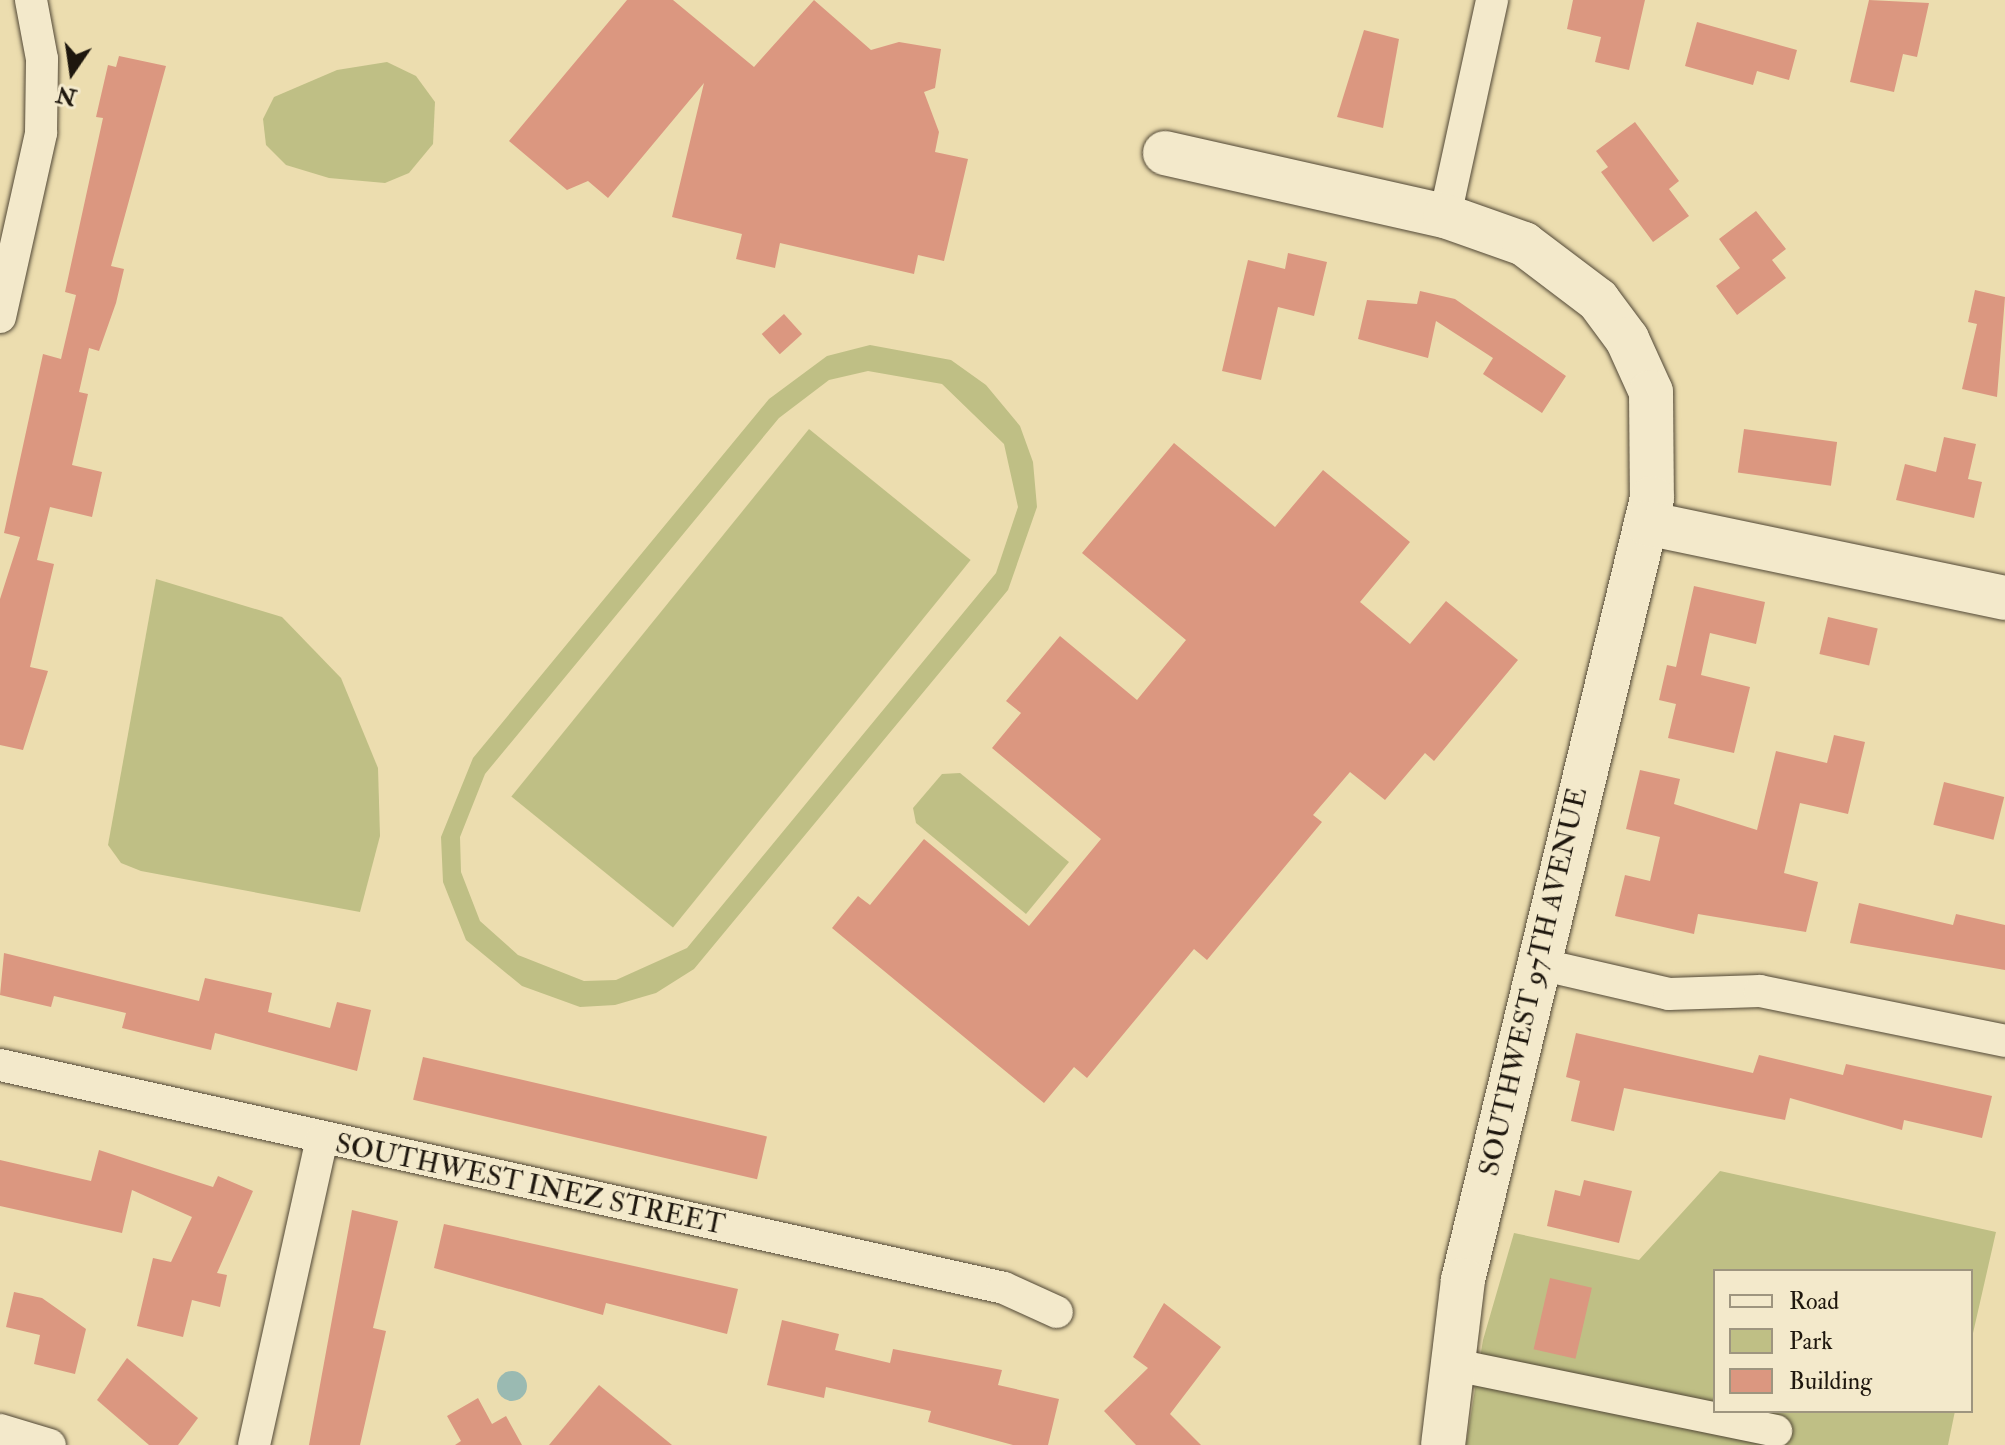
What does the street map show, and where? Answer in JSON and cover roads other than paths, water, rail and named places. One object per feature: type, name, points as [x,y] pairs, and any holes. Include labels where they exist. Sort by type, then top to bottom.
[{"type":"street","points":[[1,307],[41,133],[42,59],[31,0]]},
{"type":"street","points":[[1445,216],[1492,0]]},
{"type":"street","name":"SOUTHWEST 97TH AVENUE","points":[[1165,153],[1445,216],[1545,255],[1598,300],[1627,339],[1651,392],[1656,427],[1646,523],[1463,1280],[1450,1364],[1443,1445]]},
{"type":"street","points":[[1646,523],[2005,598]]},
{"type":"street","points":[[1539,964],[1669,994],[1760,991],[2005,1041]]},
{"type":"street","name":"SOUTHWEST INEZ STREET","points":[[0,1065],[322,1139],[1004,1288],[1057,1312]]},
{"type":"street","points":[[254,1445],[322,1139]]},
{"type":"street","points":[[1450,1364],[1776,1431]]},
{"type":"street","points":[[0,1430],[50,1445]]},
{"type":"water","points":[[512,1371],[523,1375],[527,1386],[523,1397],[512,1401],[501,1397],[497,1386],[501,1375]]}]
